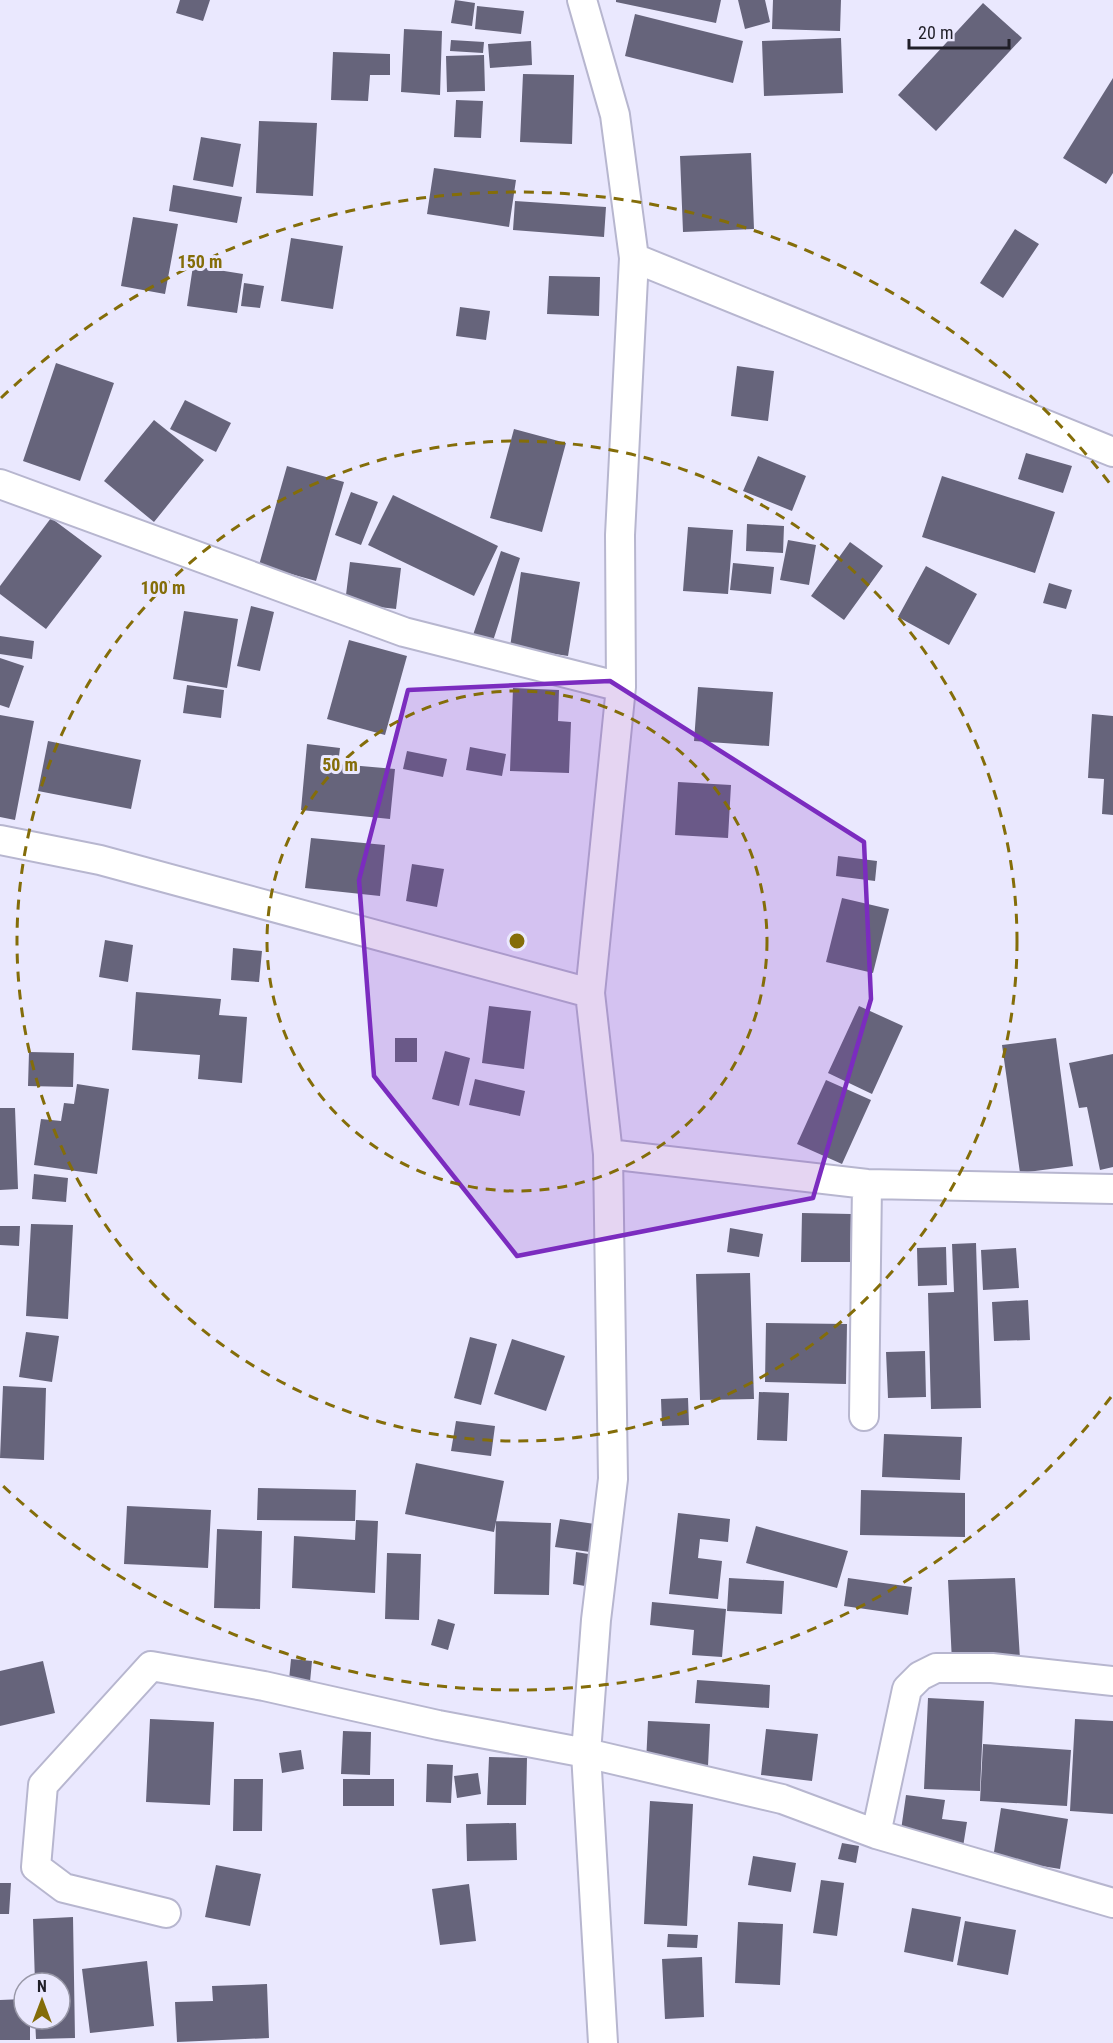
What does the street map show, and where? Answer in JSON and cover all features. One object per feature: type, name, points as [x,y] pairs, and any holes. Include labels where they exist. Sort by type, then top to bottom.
[{"type":"street","points":[[582,0],[615,115],[634,258],[620,535],[621,687],[590,993],[608,1154],[613,1479],[596,1620],[586,1753],[603,2043]]},
{"type":"street","points":[[634,258],[1113,452]]},
{"type":"street","points":[[0,484],[404,632],[621,687]]},
{"type":"street","points":[[0,840],[100,860],[590,993]]},
{"type":"street","points":[[608,1154],[867,1184],[1113,1189]]},
{"type":"street","points":[[864,1416],[867,1184]]},
{"type":"street","points":[[166,1913],[64,1888],[36,1867],[43,1785],[151,1666],[264,1686],[438,1725],[586,1753],[782,1799],[876,1834],[1113,1903]]},
{"type":"street","points":[[876,1834],[907,1689],[920,1676],[936,1668],[992,1668],[1113,1681]]},
{"type":"highlighted area","points":[[610,681],[864,842],[871,999],[813,1198],[517,1256],[374,1076],[359,880],[408,690]]},
{"type":"building","points":[[180,0],[210,0],[203,21],[176,13]]},
{"type":"building","points":[[455,0],[475,3],[472,26],[451,23]]},
{"type":"building","points":[[616,0],[721,0],[716,23],[616,2]]},
{"type":"building","points":[[738,0],[765,0],[770,22],[745,29]]},
{"type":"building","points":[[773,0],[841,0],[840,31],[772,29]]},
{"type":"building","points":[[983,3],[1022,38],[936,131],[898,95]]},
{"type":"building","points":[[477,6],[524,11],[521,34],[475,29]]},
{"type":"building","points":[[635,14],[743,41],[733,83],[625,56]]},
{"type":"building","points":[[404,29],[442,31],[440,95],[401,92]]},
{"type":"building","points":[[841,38],[843,93],[764,96],[762,41]]},
{"type":"building","points":[[451,40],[484,42],[483,53],[450,51]]},
{"type":"building","points":[[531,41],[532,65],[490,68],[488,44]]},
{"type":"building","points":[[333,52],[390,54],[390,75],[370,75],[368,101],[331,100]]},
{"type":"building","points":[[484,55],[485,91],[447,92],[446,56]]},
{"type":"building","points":[[523,74],[574,75],[572,144],[520,142]]},
{"type":"building","points":[[1113,78],[1113,173],[1106,184],[1063,158]]},
{"type":"building","points":[[456,100],[483,101],[481,138],[454,137]]},
{"type":"building","points":[[259,121],[317,123],[313,196],[256,193]]},
{"type":"building","points":[[201,137],[241,144],[233,187],[193,180]]},
{"type":"building","points":[[751,153],[754,229],[683,232],[680,156]]},
{"type":"building","points":[[434,168],[516,180],[509,227],[427,214]]},
{"type":"building","points":[[173,185],[242,197],[237,223],[169,211]]},
{"type":"building","points":[[515,201],[606,207],[604,237],[513,230]]},
{"type":"building","points":[[133,217],[178,224],[165,294],[121,286]]},
{"type":"building","points":[[1015,229],[1039,244],[1003,298],[980,283]]},
{"type":"building","points":[[291,238],[343,246],[333,309],[281,301]]},
{"type":"building","points":[[193,266],[243,274],[237,313],[187,306]]},
{"type":"building","points":[[549,276],[600,277],[599,316],[547,314]]},
{"type":"building","points":[[244,283],[264,286],[260,308],[241,306]]},
{"type":"building","points":[[460,307],[490,311],[486,340],[456,336]]},
{"type":"building","points":[[56,363],[114,383],[80,481],[23,461]]},
{"type":"building","points":[[737,366],[774,371],[768,421],[731,416]]},
{"type":"building","points":[[185,400],[231,423],[216,452],[170,429]]},
{"type":"building","points":[[154,420],[204,460],[154,522],[104,481]]},
{"type":"building","points":[[514,429],[566,443],[542,532],[490,518]]},
{"type":"building","points":[[1026,453],[1072,466],[1063,493],[1018,479]]},
{"type":"building","points":[[758,456],[806,476],[792,511],[743,491]]},
{"type":"building","points":[[287,466],[344,482],[316,581],[259,565]]},
{"type":"building","points":[[942,476],[1055,512],[1035,573],[922,537]]},
{"type":"building","points":[[351,492],[378,502],[361,545],[335,535]]},
{"type":"building","points":[[393,495],[498,546],[474,596],[368,545]]},
{"type":"building","points":[[51,518],[102,556],[46,629],[0,594],[0,586]]},
{"type":"building","points":[[747,524],[784,526],[783,553],[746,551]]},
{"type":"building","points":[[688,527],[733,530],[728,594],[683,591]]},
{"type":"building","points":[[788,540],[816,545],[809,585],[780,580]]},
{"type":"building","points":[[850,542],[883,566],[844,620],[811,596]]},
{"type":"building","points":[[501,551],[520,558],[492,644],[472,638]]},
{"type":"building","points":[[350,562],[401,568],[396,609],[345,603]]},
{"type":"building","points":[[733,563],[774,567],[771,594],[730,590]]},
{"type":"building","points":[[926,566],[977,594],[949,645],[898,617]]},
{"type":"building","points":[[521,572],[580,582],[568,656],[510,647]]},
{"type":"building","points":[[1049,583],[1072,590],[1066,609],[1043,603]]},
{"type":"building","points":[[251,606],[274,612],[260,671],[237,666]]},
{"type":"building","points":[[184,611],[238,619],[227,688],[173,679]]},
{"type":"building","points":[[0,636],[34,641],[32,659],[0,654]]},
{"type":"building","points":[[349,640],[407,656],[385,735],[327,719]]},
{"type":"building","points":[[0,658],[24,666],[9,708],[0,705]]},
{"type":"building","points":[[187,685],[224,690],[221,718],[183,713]]},
{"type":"building","points":[[698,687],[773,692],[769,746],[694,741]]},
{"type":"building","points":[[513,688],[559,690],[558,721],[571,722],[569,773],[510,771]]},
{"type":"building","points":[[1092,714],[1113,716],[1113,815],[1102,814],[1104,779],[1088,778]]},
{"type":"building","points":[[0,715],[34,721],[15,820],[0,817]]},
{"type":"building","points":[[48,741],[141,760],[131,809],[38,791]]},
{"type":"building","points":[[307,744],[340,748],[338,764],[395,769],[390,819],[301,810]]},
{"type":"building","points":[[470,747],[506,754],[502,776],[466,770]]},
{"type":"building","points":[[407,751],[447,759],[443,777],[403,769]]},
{"type":"building","points":[[678,782],[731,785],[728,838],[675,835]]},
{"type":"building","points":[[311,838],[385,845],[380,896],[305,888]]},
{"type":"building","points":[[838,856],[877,861],[875,881],[836,876]]},
{"type":"building","points":[[412,864],[444,869],[437,907],[406,901]]},
{"type":"building","points":[[842,898],[889,909],[873,973],[826,962]]},
{"type":"building","points":[[105,940],[133,945],[128,982],[99,977]]},
{"type":"building","points":[[233,948],[262,951],[259,982],[231,980]]},
{"type":"building","points":[[136,992],[221,999],[219,1015],[247,1017],[242,1083],[198,1079],[200,1055],[132,1050]]},
{"type":"building","points":[[489,1006],[531,1011],[524,1069],[482,1063]]},
{"type":"building","points":[[859,1006],[903,1026],[872,1094],[828,1073]]},
{"type":"building","points":[[395,1038],[417,1038],[417,1062],[395,1062]]},
{"type":"building","points":[[1056,1038],[1073,1166],[1020,1173],[1002,1045]]},
{"type":"building","points":[[445,1051],[470,1058],[459,1106],[432,1099]]},
{"type":"building","points":[[29,1052],[74,1053],[73,1087],[28,1086]]},
{"type":"building","points":[[1113,1054],[1113,1167],[1100,1170],[1087,1107],[1079,1108],[1069,1063]]},
{"type":"building","points":[[475,1079],[525,1091],[520,1116],[469,1105]]},
{"type":"building","points":[[826,1080],[871,1100],[842,1164],[797,1144]]},
{"type":"building","points":[[77,1084],[109,1089],[97,1174],[34,1165],[41,1119],[61,1121],[64,1103],[74,1104]]},
{"type":"building","points":[[0,1108],[15,1108],[18,1189],[0,1190]]},
{"type":"building","points":[[34,1174],[68,1178],[66,1202],[32,1199]]},
{"type":"building","points":[[802,1213],[851,1214],[850,1262],[801,1262]]},
{"type":"building","points":[[31,1224],[73,1225],[68,1319],[26,1316]]},
{"type":"building","points":[[0,1226],[20,1226],[19,1246],[0,1245]]},
{"type":"building","points":[[730,1228],[763,1234],[759,1257],[727,1252]]},
{"type":"building","points":[[976,1243],[981,1408],[931,1409],[928,1293],[954,1292],[952,1244]]},
{"type":"building","points":[[946,1247],[947,1285],[918,1286],[917,1248]]},
{"type":"building","points":[[1016,1248],[1019,1288],[983,1290],[981,1250]]},
{"type":"building","points":[[750,1273],[754,1399],[700,1400],[696,1274]]},
{"type":"building","points":[[1028,1300],[1030,1340],[994,1341],[992,1302]]},
{"type":"building","points":[[766,1323],[847,1324],[846,1384],[765,1382]]},
{"type":"building","points":[[26,1332],[59,1336],[52,1382],[19,1377]]},
{"type":"building","points":[[470,1337],[497,1344],[481,1405],[454,1398]]},
{"type":"building","points":[[512,1339],[565,1356],[546,1411],[494,1394]]},
{"type":"building","points":[[925,1351],[926,1397],[888,1398],[886,1352]]},
{"type":"building","points":[[3,1386],[46,1388],[44,1460],[0,1458]]},
{"type":"building","points":[[759,1392],[789,1393],[787,1441],[757,1440]]},
{"type":"building","points":[[688,1398],[689,1425],[662,1426],[661,1399]]},
{"type":"building","points":[[456,1421],[495,1426],[491,1456],[451,1451]]},
{"type":"building","points":[[884,1434],[962,1437],[960,1480],[882,1477]]},
{"type":"building","points":[[416,1463],[504,1481],[494,1532],[405,1514]]},
{"type":"building","points":[[258,1488],[356,1490],[355,1521],[257,1520]]},
{"type":"building","points":[[861,1490],[965,1493],[965,1537],[860,1535]]},
{"type":"building","points":[[127,1506],[211,1510],[208,1568],[124,1564]]},
{"type":"building","points":[[678,1513],[730,1519],[728,1542],[700,1539],[698,1558],[722,1561],[718,1599],[669,1594]]},
{"type":"building","points":[[560,1519],[595,1524],[590,1552],[555,1547]]},
{"type":"building","points":[[356,1520],[378,1521],[375,1593],[292,1588],[294,1536],[355,1540]]},
{"type":"building","points":[[496,1521],[551,1523],[549,1595],[494,1594]]},
{"type":"building","points":[[756,1526],[848,1551],[837,1588],[746,1563]]},
{"type":"building","points":[[217,1529],[262,1531],[260,1609],[214,1608]]},
{"type":"building","points":[[576,1552],[601,1556],[597,1588],[573,1584]]},
{"type":"building","points":[[387,1553],[421,1554],[419,1620],[385,1619]]},
{"type":"building","points":[[729,1578],[784,1581],[782,1614],[727,1611]]},
{"type":"building","points":[[848,1578],[912,1587],[908,1615],[844,1606]]},
{"type":"building","points":[[1015,1578],[1020,1659],[952,1662],[948,1580]]},
{"type":"building","points":[[652,1602],[726,1609],[722,1657],[692,1655],[694,1630],[650,1625]]},
{"type":"building","points":[[438,1619],[455,1624],[448,1650],[431,1645]]},
{"type":"building","points":[[291,1659],[312,1661],[310,1682],[289,1680]]},
{"type":"building","points":[[43,1661],[55,1713],[0,1726],[0,1671]]},
{"type":"building","points":[[697,1680],[770,1685],[769,1708],[695,1703]]},
{"type":"building","points":[[928,1698],[984,1701],[980,1791],[924,1789]]},
{"type":"building","points":[[150,1719],[214,1722],[210,1805],[146,1802]]},
{"type":"building","points":[[1075,1719],[1113,1721],[1113,1814],[1070,1811]]},
{"type":"building","points":[[648,1721],[710,1724],[708,1766],[646,1763]]},
{"type":"building","points":[[766,1729],[818,1734],[812,1781],[761,1775]]},
{"type":"building","points":[[343,1731],[371,1732],[370,1775],[341,1774]]},
{"type":"building","points":[[983,1744],[1071,1750],[1067,1806],[980,1801]]},
{"type":"building","points":[[301,1750],[304,1769],[282,1773],[279,1753]]},
{"type":"building","points":[[489,1757],[527,1758],[526,1805],[487,1805]]},
{"type":"building","points":[[427,1764],[453,1765],[451,1803],[426,1802]]},
{"type":"building","points":[[478,1773],[481,1794],[457,1798],[454,1776]]},
{"type":"building","points":[[234,1779],[263,1779],[262,1831],[233,1831]]},
{"type":"building","points":[[343,1779],[394,1779],[394,1806],[343,1806]]},
{"type":"building","points":[[906,1795],[945,1800],[942,1819],[967,1822],[963,1847],[900,1837]]},
{"type":"building","points":[[650,1801],[693,1804],[687,1926],[644,1924]]},
{"type":"building","points":[[1001,1808],[1068,1819],[1060,1869],[993,1858]]},
{"type":"building","points":[[516,1823],[517,1860],[467,1861],[466,1824]]},
{"type":"building","points":[[842,1843],[859,1846],[856,1863],[838,1859]]},
{"type":"building","points":[[753,1856],[796,1863],[791,1892],[748,1885]]},
{"type":"building","points":[[216,1865],[261,1874],[250,1926],[205,1917]]},
{"type":"building","points":[[821,1880],[844,1883],[837,1936],[813,1933]]},
{"type":"building","points":[[0,1883],[11,1883],[9,1914],[0,1914]]},
{"type":"building","points":[[469,1884],[476,1941],[440,1945],[432,1889]]},
{"type":"building","points":[[912,1908],[961,1917],[953,1962],[904,1952]]},
{"type":"building","points":[[73,1917],[75,2038],[36,2039],[36,2031],[72,2031],[72,1971],[35,1971],[33,1919]]},
{"type":"building","points":[[965,1921],[1016,1930],[1008,1975],[957,1965]]},
{"type":"building","points":[[738,1922],[783,1924],[780,1985],[735,1983]]},
{"type":"building","points":[[668,1934],[698,1935],[697,1948],[667,1947]]},
{"type":"building","points":[[702,1957],[704,2017],[665,2019],[662,1959]]},
{"type":"building","points":[[147,1961],[154,2026],[90,2033],[82,1969]]},
{"type":"building","points":[[267,1984],[269,2038],[177,2042],[175,2002],[213,2001],[212,1986]]},
{"type":"building","points":[[0,2000],[12,2000],[12,2031],[30,2031],[30,2040],[0,2040]]}]
